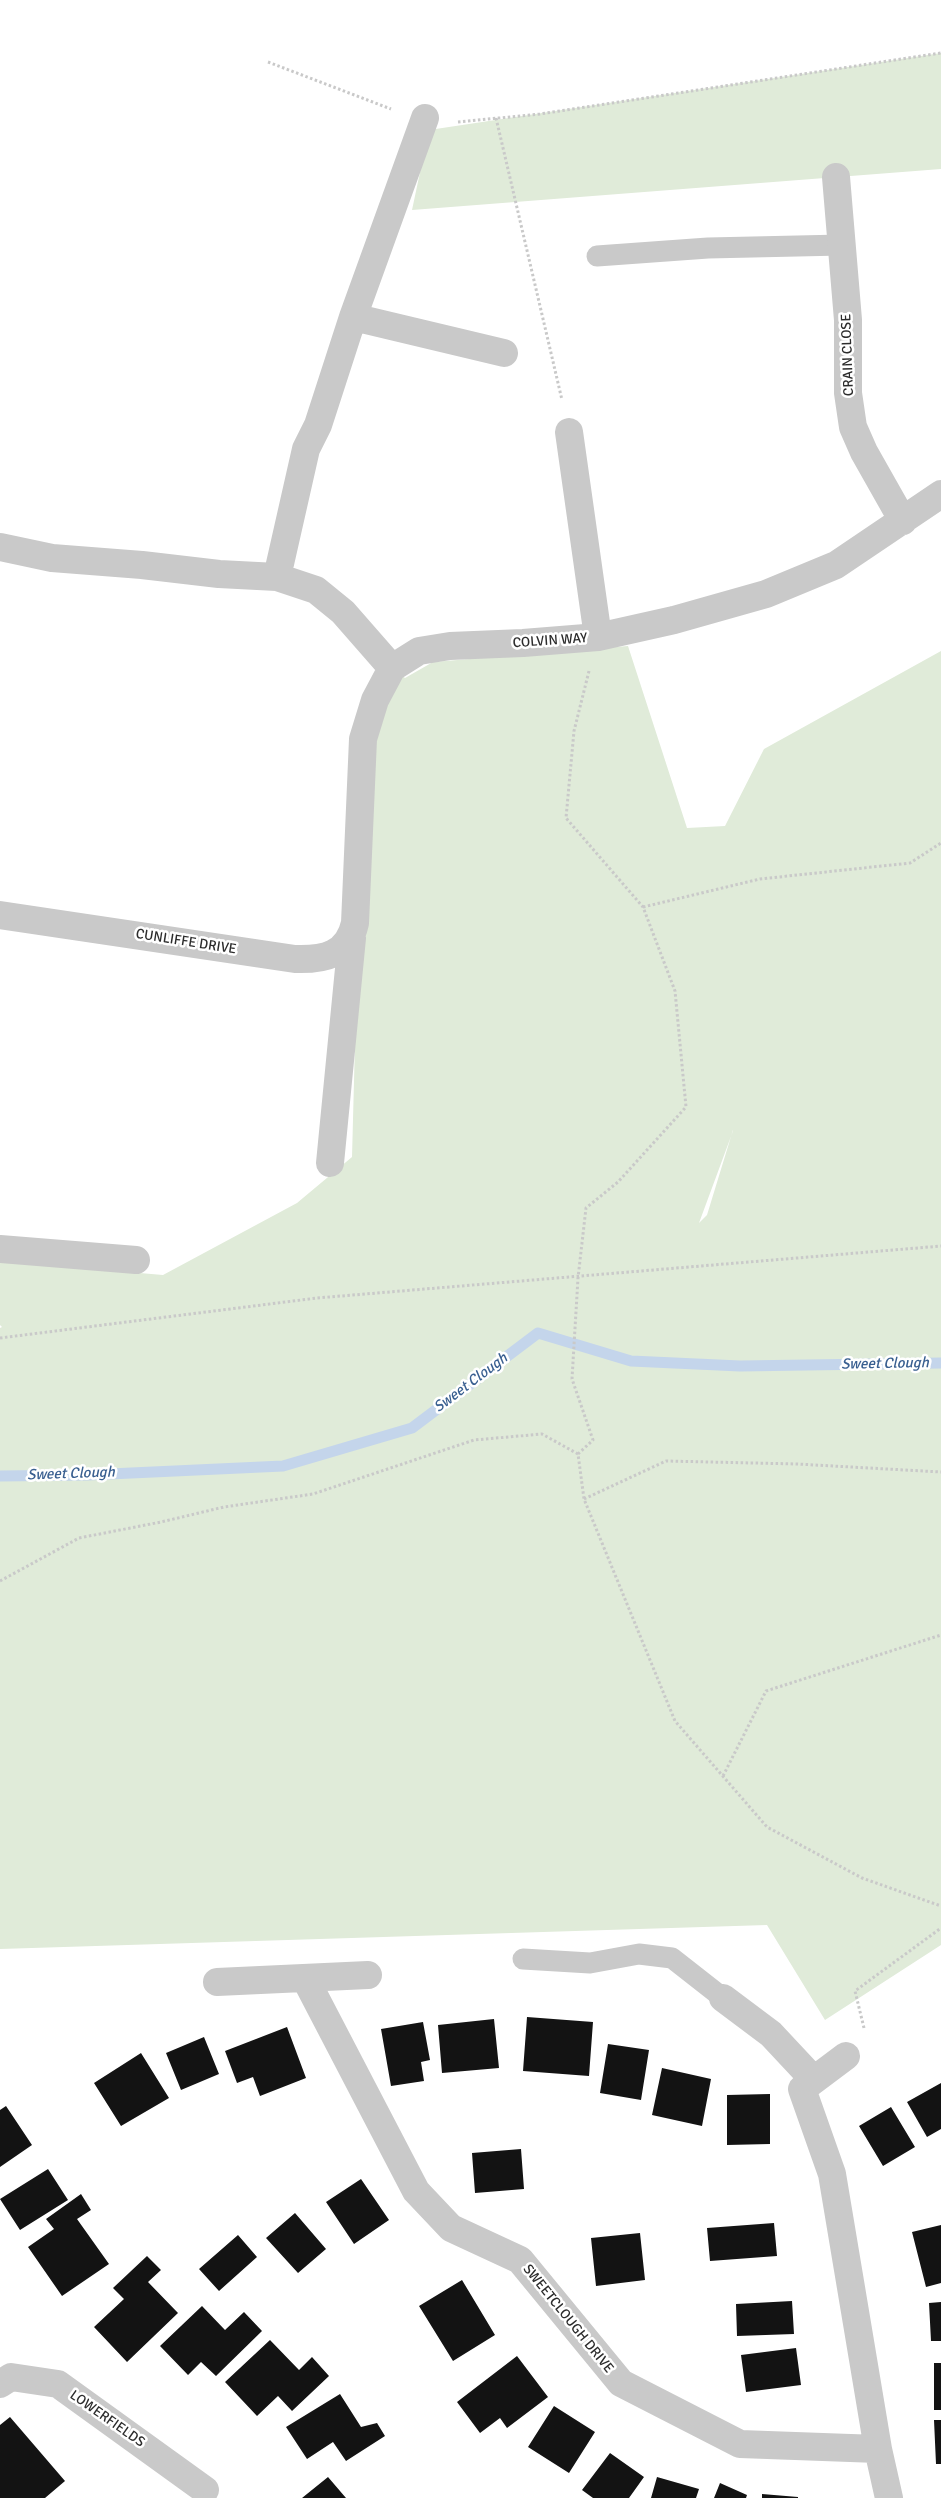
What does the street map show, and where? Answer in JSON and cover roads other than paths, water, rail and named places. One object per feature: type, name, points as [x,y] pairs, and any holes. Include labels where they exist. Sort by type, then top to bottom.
[{"type":"street","points":[[277,577],[306,449],[318,425],[353,316],[425,118]]},
{"type":"street","name":"CRAIN CLOSE","points":[[836,177],[850,356],[848,393],[853,427],[864,452],[903,522]]},
{"type":"street","points":[[353,316],[504,353]]},
{"type":"street","points":[[569,432],[598,637]]},
{"type":"street","name":"COLVIN WAY","points":[[330,1163],[353,931],[363,738],[375,700],[392,668],[419,651],[450,646],[523,644],[598,637],[674,620],[766,594],[836,565],[903,522],[941,494]]},
{"type":"street","points":[[0,547],[52,558],[142,565],[219,574],[277,577],[316,590],[342,612],[392,668]]},
{"type":"street","name":"CUNLIFFE DRIVE","points":[[0,916],[312,959],[328,956],[342,948],[353,931]]},
{"type":"street","points":[[0,1249],[136,1260]]},
{"type":"street","points":[[217,1982],[368,1975]]},
{"type":"street","name":"SWEETCLOUGH DRIVE","points":[[305,1978],[416,2191],[450,2228],[520,2260],[620,2383],[740,2444],[878,2450]]},
{"type":"street","points":[[723,1998],[771,2034],[814,2080]]},
{"type":"street","points":[[846,2056],[802,2089],[832,2174],[878,2450],[889,2498]]},
{"type":"street","name":"LOWERFIELDS","points":[[0,2384],[11,2377],[58,2384],[205,2490]]},
{"type":"lane","points":[[597,256],[708,248],[842,245]]},
{"type":"lane","points":[[524,1959],[590,1963],[639,1954],[672,1958],[723,1998]]},
{"type":"waterway","name":"Sweet Clough","points":[[0,1476],[88,1475],[283,1466],[412,1428],[538,1333],[631,1361],[740,1366],[941,1363]]}]
